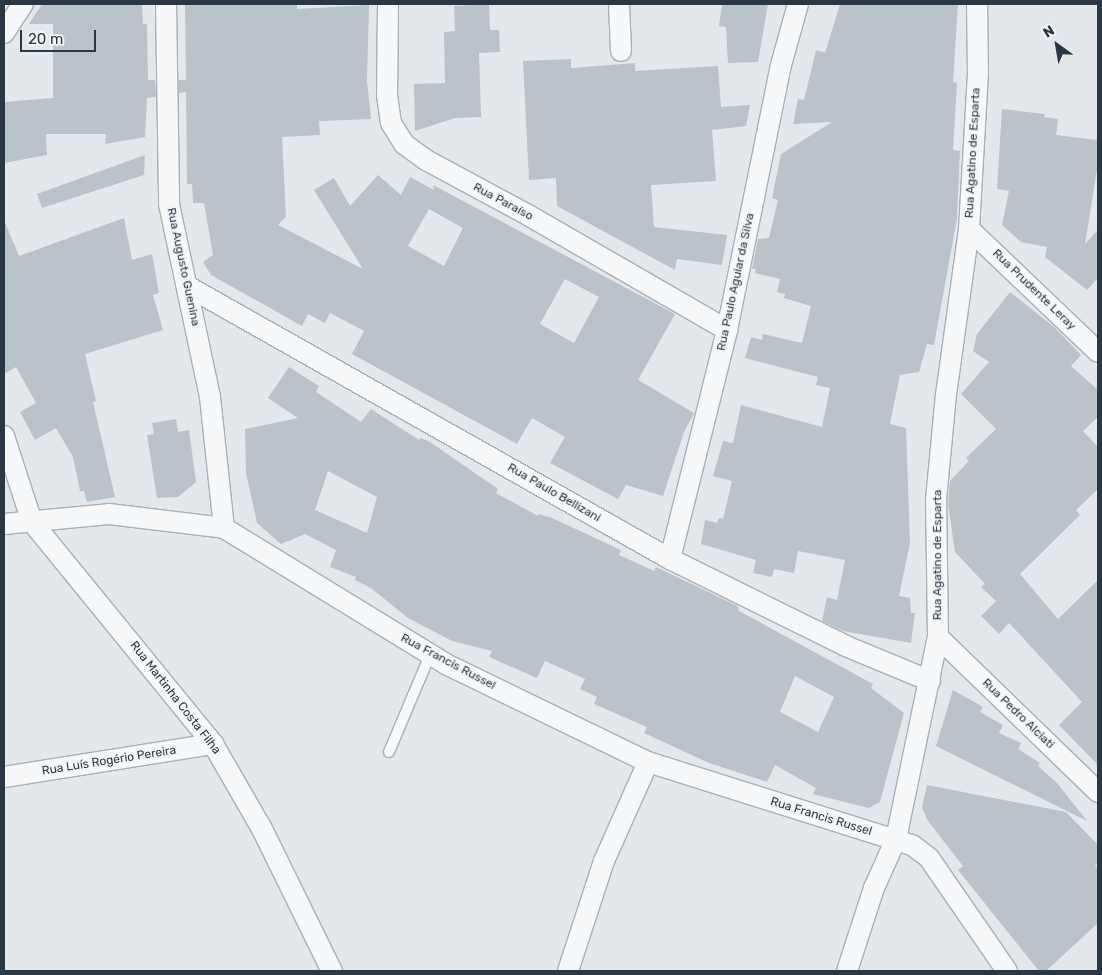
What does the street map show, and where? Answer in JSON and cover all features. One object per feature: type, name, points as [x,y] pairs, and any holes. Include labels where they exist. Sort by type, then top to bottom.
[{"type":"street","points":[[4,33],[23,4]]},
{"type":"street","name":"Rua Augusto Guenina","points":[[166,4],[169,204],[188,286],[210,397],[224,528]]},
{"type":"street","name":"Rua Paraíso","points":[[388,4],[387,95],[391,123],[404,144],[426,160],[528,215],[728,330]]},
{"type":"street","points":[[619,4],[621,51]]},
{"type":"street","name":"Rua Paulo Aguiar da Silva","points":[[670,560],[728,330],[781,64],[798,4]]},
{"type":"street","name":"Rua Agatino de Esparta","points":[[847,971],[874,888],[896,839],[938,637],[936,500],[946,395],[970,228],[978,73],[977,4]]},
{"type":"street","name":"Rua Prudente Leray","points":[[970,228],[1098,352]]},
{"type":"street","name":"Rua Paulo Bellizani","points":[[188,286],[670,560],[846,646],[930,681]]},
{"type":"street","points":[[4,436],[32,522]]},
{"type":"street","name":"Rua Francis Russel","points":[[4,524],[109,514],[224,528],[430,655],[648,762],[896,839]]},
{"type":"street","name":"Rua Martinha Costa Filha","points":[[32,522],[213,744],[260,826],[332,971]]},
{"type":"street","name":"Rua Pedro Alciati","points":[[938,637],[1098,792]]},
{"type":"street","name":"Rua Luís Rogério Pereira","points":[[4,777],[213,744]]},
{"type":"street","points":[[568,971],[604,861],[648,762]]},
{"type":"street","points":[[896,839],[929,858],[1007,971]]},
{"type":"lane","points":[[389,752],[430,655]]},
{"type":"building","points":[[42,4],[142,4],[143,24],[147,24],[148,80],[155,80],[156,97],[147,98],[145,137],[105,144],[106,134],[46,134],[47,155],[4,163],[4,102],[53,98],[53,24],[29,24]]},
{"type":"building","points":[[185,4],[297,4],[297,9],[369,5],[367,81],[371,119],[319,121],[320,135],[282,137],[286,217],[278,225],[363,269],[314,190],[334,178],[350,206],[378,175],[401,195],[410,177],[434,190],[433,185],[675,314],[638,380],[694,413],[684,432],[663,496],[626,485],[618,499],[550,463],[565,437],[532,418],[517,444],[352,354],[364,331],[330,313],[325,323],[308,314],[302,326],[211,275],[203,262],[213,255],[204,203],[193,203],[192,184],[187,184],[186,92],[179,93],[179,80],[186,80]],"holes":[[[429,209],[463,228],[444,266],[408,246]],[[565,279],[599,297],[574,343],[540,324]]]},
{"type":"building","points":[[489,4],[490,30],[499,30],[500,52],[479,53],[481,117],[455,118],[415,131],[414,84],[445,83],[444,32],[455,31],[454,6]]},
{"type":"building","points":[[722,4],[768,4],[758,62],[728,63],[726,27],[719,26]]},
{"type":"building","points":[[840,4],[958,4],[953,82],[957,83],[953,150],[960,151],[957,218],[934,345],[927,344],[919,372],[900,375],[890,424],[906,428],[910,543],[899,596],[910,598],[911,613],[915,613],[911,643],[843,631],[822,621],[827,597],[837,600],[845,560],[798,551],[794,573],[774,569],[772,577],[753,573],[756,560],[701,544],[705,520],[717,523],[719,518],[723,519],[732,481],[713,476],[723,441],[733,443],[741,405],[822,427],[830,388],[816,385],[818,377],[745,358],[751,337],[762,340],[763,334],[802,343],[811,306],[784,298],[785,294],[777,292],[780,279],[755,273],[756,269],[752,269],[758,239],[769,238],[778,200],[772,198],[781,154],[832,122],[793,124],[798,99],[804,100],[816,50],[825,53]]},
{"type":"building","points":[[571,59],[571,68],[635,63],[635,71],[718,66],[721,107],[750,105],[746,126],[712,130],[716,181],[651,185],[654,227],[727,235],[722,265],[677,259],[675,270],[557,206],[556,178],[529,180],[523,61]]},
{"type":"building","points":[[1002,109],[1045,114],[1044,117],[1058,119],[1056,135],[1098,140],[1098,164],[1085,244],[1098,230],[1098,278],[1087,290],[1045,257],[1047,247],[1021,242],[1002,225],[1009,191],[997,189]]},
{"type":"building","points":[[145,155],[144,175],[42,208],[37,194]]},
{"type":"building","points":[[124,218],[132,260],[152,254],[159,293],[153,295],[163,330],[85,354],[96,401],[93,402],[115,497],[87,502],[84,491],[80,491],[73,457],[56,428],[35,440],[20,412],[36,403],[16,367],[4,374],[4,220],[19,256]]},
{"type":"building","points":[[1010,292],[1054,327],[1081,355],[1071,366],[1098,390],[1098,417],[1083,431],[1098,447],[1098,489],[1076,510],[1080,515],[1020,574],[1058,619],[1098,580],[1098,765],[1059,725],[1082,702],[1009,623],[999,634],[981,616],[996,601],[981,587],[985,584],[955,552],[948,504],[950,481],[969,461],[966,458],[996,429],[961,394],[989,362],[973,351],[977,334]]},
{"type":"building","points":[[289,367],[319,386],[316,392],[361,422],[371,409],[419,440],[421,438],[430,442],[498,489],[496,493],[538,516],[539,514],[552,518],[621,550],[619,555],[654,571],[656,567],[738,606],[739,611],[873,684],[871,688],[904,713],[880,802],[869,808],[813,794],[816,788],[775,765],[767,782],[709,763],[644,733],[647,727],[594,704],[597,697],[580,689],[585,679],[545,661],[537,678],[489,657],[492,651],[452,641],[408,618],[371,588],[355,580],[356,577],[330,567],[336,550],[305,534],[281,544],[257,523],[246,473],[245,429],[298,418],[268,398]],"holes":[[[328,471],[377,497],[367,533],[315,510]],[[795,676],[834,697],[818,732],[780,712]]]},
{"type":"building","points":[[176,419],[178,432],[189,430],[196,482],[178,497],[157,498],[147,435],[154,434],[152,423]]},
{"type":"building","points":[[953,690],[983,707],[980,712],[1003,725],[999,733],[1021,743],[1018,749],[1040,763],[1038,766],[1057,783],[1087,821],[936,746]]},
{"type":"building","points":[[927,785],[1066,812],[1098,845],[1098,862],[1095,866],[1098,870],[1098,923],[1046,971],[1039,971],[958,870],[963,866],[928,821],[922,807]]}]
